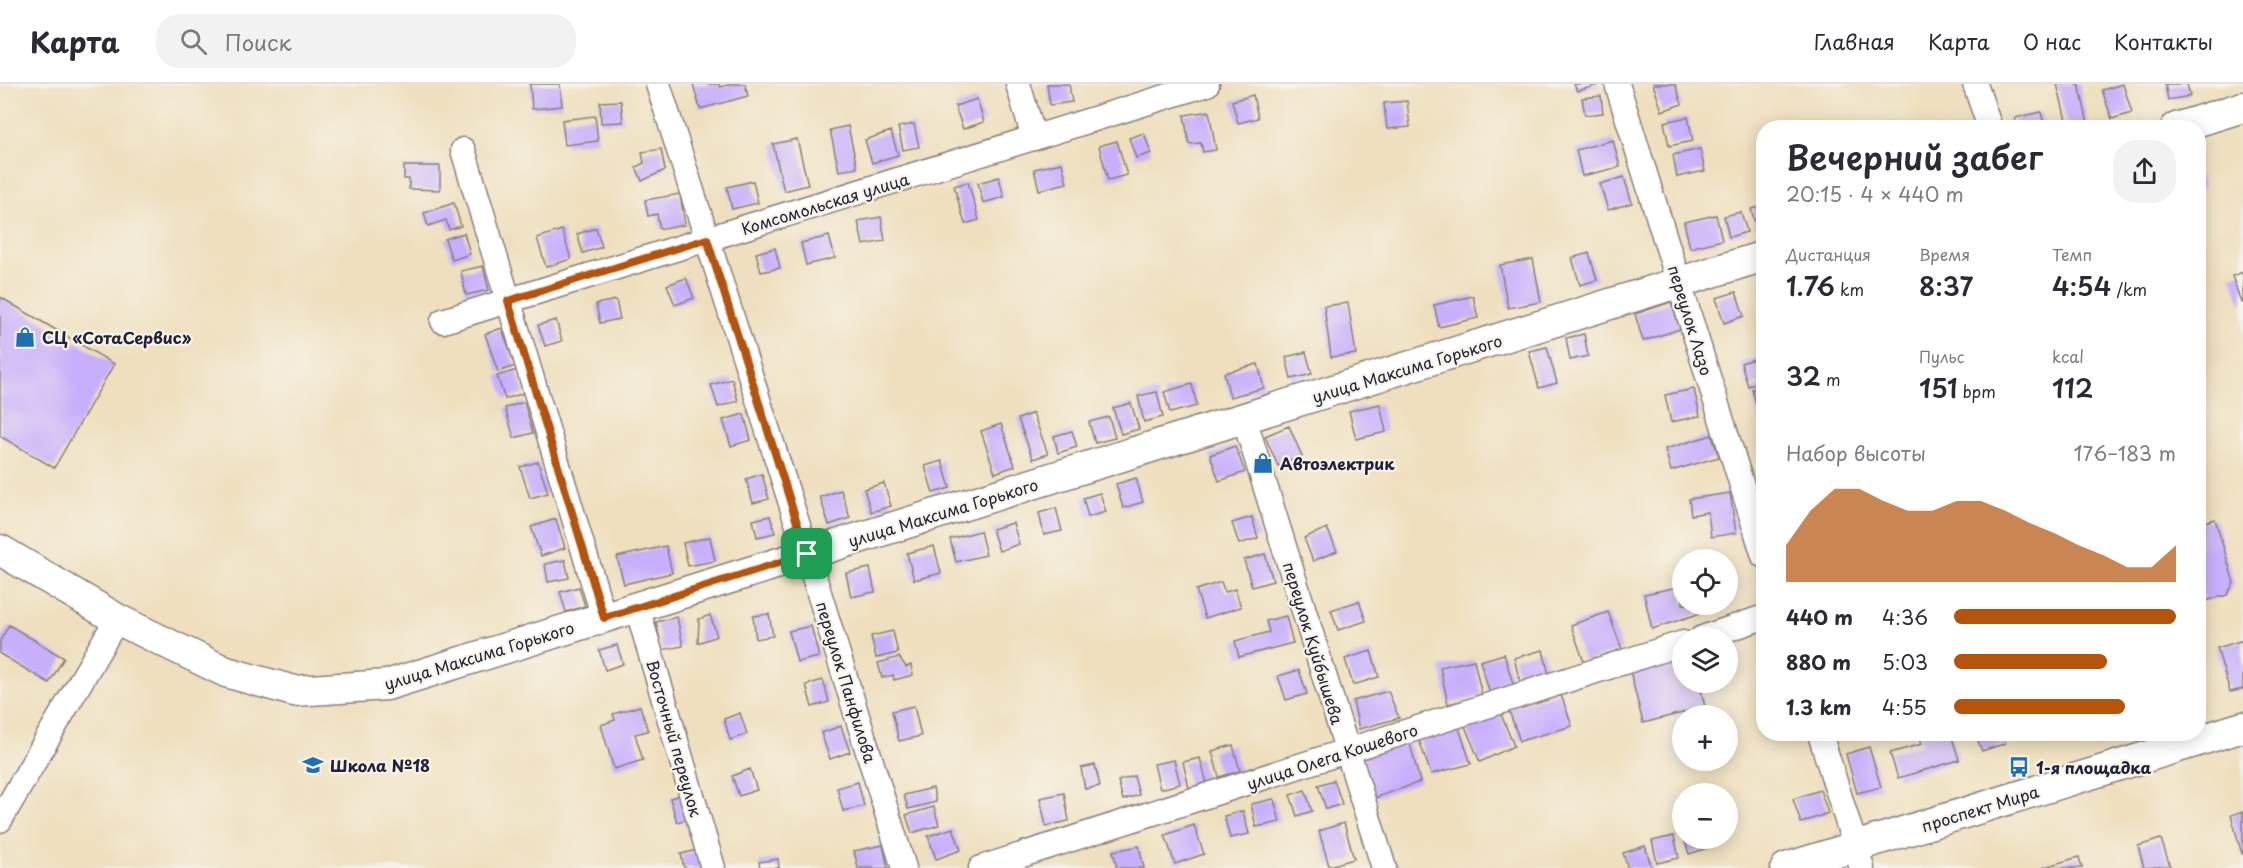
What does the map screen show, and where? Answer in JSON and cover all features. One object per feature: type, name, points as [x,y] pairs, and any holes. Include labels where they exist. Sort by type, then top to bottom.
[{"type":"main road","points":[[2202,120],[2243,107]]},
{"type":"main road","name":"улица Максима Горького","points":[[0,550],[117,619],[226,672],[294,692],[387,685],[1756,259]]},
{"type":"main road","name":"проспект Мира","points":[[2206,735],[2243,727]]},
{"type":"main road","name":"проспект Мира","points":[[1786,868],[1859,857],[2182,741]]},
{"type":"street","name":"переулок Панфилова","points":[[658,84],[904,868]]},
{"type":"street","points":[[1018,84],[1034,138]]},
{"type":"street","name":"Комсомольская улица","points":[[443,321],[1207,84]]},
{"type":"street","name":"переулок Лазо","points":[[1617,84],[1756,530]]},
{"type":"street","points":[[1976,84],[1987,120]]},
{"type":"street","points":[[463,150],[604,618]]},
{"type":"street","name":"переулок Куйбышева","points":[[1244,418],[1384,868]]},
{"type":"street","name":"Восточный переулок","points":[[637,607],[713,868]]},
{"type":"street","points":[[0,820],[117,619]]},
{"type":"street","points":[[1734,627],[1756,620]]},
{"type":"street","name":"улица Олега Кошевого","points":[[981,868],[1672,648]]},
{"type":"street","points":[[1822,741],[1859,857]]},
{"type":"building","points":[[530,84],[560,84],[562,106],[532,109]]},
{"type":"building","points":[[693,84],[719,84],[720,87],[745,84],[748,96],[700,109]]},
{"type":"building","points":[[1047,84],[1069,84],[1072,102],[1050,105]]},
{"type":"building","points":[[1574,84],[1599,84],[1599,85],[1577,91]]},
{"type":"building","points":[[1653,84],[1675,84],[1682,104],[1662,111]]},
{"type":"building","points":[[2057,84],[2079,84],[2087,120],[2066,120]]},
{"type":"building","points":[[2123,84],[2132,113],[2112,119],[2102,90]]},
{"type":"building","points":[[2165,84],[2187,84],[2190,96],[2168,100]]},
{"type":"building","points":[[1253,95],[1258,118],[1238,123],[1232,101]]},
{"type":"building","points":[[1601,96],[1603,113],[1585,115],[1582,98]]},
{"type":"building","points":[[977,99],[984,122],[963,129],[955,106]]},
{"type":"building","points":[[621,101],[623,122],[601,123],[600,102]]},
{"type":"building","points":[[1407,101],[1410,127],[1387,129],[1384,103]]},
{"type":"building","points":[[1209,111],[1216,150],[1203,152],[1201,143],[1189,144],[1184,115]]},
{"type":"building","points":[[2041,112],[2043,120],[2015,120],[2015,118]]},
{"type":"building","points":[[595,116],[598,141],[565,145],[562,120]]},
{"type":"building","points":[[1688,117],[1693,141],[1669,146],[1664,122]]},
{"type":"building","points":[[914,124],[919,147],[903,150],[898,127]]},
{"type":"building","points":[[848,126],[857,168],[839,171],[830,130]]},
{"type":"building","points":[[891,131],[898,155],[872,163],[865,140]]},
{"type":"building","points":[[1144,133],[1151,153],[1136,158],[1129,138]]},
{"type":"building","points":[[797,139],[808,185],[784,191],[773,144]]},
{"type":"building","points":[[1613,140],[1620,167],[1582,176],[1576,150]]},
{"type":"building","points":[[1117,141],[1127,175],[1108,180],[1099,146]]},
{"type":"building","points":[[661,149],[665,170],[642,181],[636,167],[644,163],[642,152]]},
{"type":"building","points":[[1700,149],[1705,171],[1677,177],[1673,155]]},
{"type":"building","points":[[1062,163],[1067,183],[1039,190],[1034,169]]},
{"type":"building","points":[[404,166],[440,166],[440,190],[409,189],[409,179],[404,179]]},
{"type":"building","points":[[999,177],[1004,197],[983,203],[978,183]]},
{"type":"building","points":[[1624,177],[1632,203],[1608,210],[1600,184]]},
{"type":"building","points":[[753,181],[758,203],[732,209],[727,187]]},
{"type":"building","points":[[968,182],[979,220],[965,224],[954,186]]},
{"type":"building","points":[[680,194],[685,225],[660,229],[657,214],[648,216],[645,200]]},
{"type":"building","points":[[454,203],[461,226],[449,230],[446,220],[428,226],[424,213]]},
{"type":"building","points":[[1756,208],[1756,227],[1751,209]]},
{"type":"building","points":[[1741,212],[1747,232],[1729,237],[1724,216]]},
{"type":"building","points":[[1716,215],[1722,240],[1690,248],[1684,222]]},
{"type":"building","points":[[881,217],[885,241],[863,245],[858,221]]},
{"type":"building","points":[[596,228],[602,247],[583,253],[577,234]]},
{"type":"building","points":[[562,230],[571,259],[546,267],[537,238]]},
{"type":"building","points":[[464,233],[470,254],[452,260],[445,239]]},
{"type":"building","points":[[829,236],[835,258],[806,265],[801,243]]},
{"type":"building","points":[[775,248],[780,268],[761,272],[756,253]]},
{"type":"building","points":[[1589,253],[1597,280],[1580,285],[1572,258]]},
{"type":"building","points":[[1533,259],[1541,302],[1508,308],[1500,265]]},
{"type":"building","points":[[483,266],[489,290],[466,295],[461,271]]},
{"type":"building","points":[[2243,272],[2243,303],[2241,303],[2232,276]]},
{"type":"building","points":[[686,278],[694,298],[675,305],[667,285]]},
{"type":"building","points":[[1736,292],[1744,316],[1724,323],[1716,298]]},
{"type":"building","points":[[1473,296],[1478,318],[1439,327],[1434,305]]},
{"type":"building","points":[[0,297],[114,364],[54,468],[0,436]]},
{"type":"building","points":[[616,300],[620,319],[600,323],[596,304]]},
{"type":"building","points":[[1671,302],[1680,329],[1643,341],[1635,314]]},
{"type":"building","points":[[1348,303],[1356,354],[1331,357],[1324,306]]},
{"type":"building","points":[[556,320],[562,341],[545,346],[538,325]]},
{"type":"building","points":[[502,328],[515,366],[498,372],[485,334]]},
{"type":"building","points":[[1584,334],[1588,356],[1570,360],[1566,338]]},
{"type":"building","points":[[1547,347],[1557,383],[1539,388],[1529,351]]},
{"type":"building","points":[[1306,352],[1312,374],[1291,379],[1286,357]]},
{"type":"building","points":[[1756,358],[1756,384],[1748,386],[1741,363]]},
{"type":"building","points":[[1258,364],[1264,388],[1230,397],[1224,373]]},
{"type":"building","points":[[517,370],[524,393],[505,399],[497,376]]},
{"type":"building","points":[[732,379],[738,401],[718,407],[711,385]]},
{"type":"building","points":[[1192,384],[1197,406],[1170,413],[1164,392]]},
{"type":"building","points":[[1756,388],[1756,405],[1752,389]]},
{"type":"building","points":[[1694,389],[1700,416],[1671,422],[1665,395]]},
{"type":"building","points":[[1157,392],[1163,417],[1144,422],[1138,396]]},
{"type":"building","points":[[524,402],[533,433],[514,438],[505,408]]},
{"type":"building","points":[[1131,403],[1139,429],[1121,434],[1113,408]]},
{"type":"building","points":[[1380,404],[1386,432],[1356,439],[1349,411]]},
{"type":"building","points":[[1033,413],[1048,454],[1033,459],[1018,419]]},
{"type":"building","points":[[744,414],[751,440],[731,446],[723,420]]},
{"type":"building","points":[[1109,417],[1115,438],[1095,443],[1089,422]]},
{"type":"building","points":[[1001,424],[1015,466],[995,473],[981,431]]},
{"type":"building","points":[[1289,426],[1302,456],[1278,466],[1265,436]]},
{"type":"building","points":[[1072,431],[1077,447],[1058,453],[1054,436]]},
{"type":"building","points":[[1712,435],[1719,457],[1671,471],[1665,449]]},
{"type":"building","points":[[1235,446],[1245,472],[1219,481],[1210,455]]},
{"type":"building","points":[[942,461],[950,488],[933,493],[925,466]]},
{"type":"building","points":[[538,462],[548,493],[530,498],[520,467]]},
{"type":"building","points":[[762,474],[769,499],[753,503],[746,479]]},
{"type":"building","points":[[1136,478],[1143,502],[1123,508],[1116,484]]},
{"type":"building","points":[[884,483],[891,506],[871,512],[864,489]]},
{"type":"building","points":[[841,490],[850,518],[829,525],[820,497]]},
{"type":"building","points":[[1100,493],[1106,512],[1088,517],[1083,498]]},
{"type":"building","points":[[1730,493],[1736,533],[1711,537],[1708,512],[1691,515],[1689,499]]},
{"type":"building","points":[[1056,508],[1062,531],[1044,535],[1039,513]]},
{"type":"building","points":[[770,516],[775,533],[757,537],[753,520]]},
{"type":"building","points":[[1252,517],[1258,538],[1239,544],[1232,523]]},
{"type":"building","points":[[556,519],[565,548],[541,556],[531,527]]},
{"type":"building","points":[[2215,519],[2234,583],[2227,595],[2206,601],[2206,522]]},
{"type":"building","points":[[1013,523],[1019,544],[999,551],[992,529]]},
{"type":"building","points":[[1327,528],[1337,551],[1313,561],[1304,538]]},
{"type":"building","points":[[980,531],[986,555],[956,562],[950,539]]},
{"type":"building","points":[[710,537],[715,561],[688,566],[683,543]]},
{"type":"building","points":[[666,546],[672,573],[624,584],[617,557]]},
{"type":"building","points":[[934,546],[941,573],[914,580],[907,553]]},
{"type":"building","points":[[1265,554],[1273,581],[1252,587],[1244,560]]},
{"type":"building","points":[[565,560],[569,578],[548,582],[545,564]]},
{"type":"building","points":[[870,568],[875,592],[851,597],[846,573]]},
{"type":"building","points":[[1221,582],[1225,592],[1235,589],[1241,607],[1205,618],[1196,590]]},
{"type":"building","points":[[579,587],[585,606],[566,612],[560,592]]},
{"type":"building","points":[[1672,588],[1672,615],[1695,615],[1652,629],[1644,594]]},
{"type":"building","points":[[1359,601],[1366,621],[1338,630],[1331,610]]},
{"type":"building","points":[[1608,612],[1622,649],[1584,662],[1571,625]]},
{"type":"building","points":[[769,614],[773,636],[756,639],[753,616]]},
{"type":"building","points":[[710,615],[717,636],[698,643],[699,619]]},
{"type":"building","points":[[1286,616],[1293,643],[1239,657],[1235,641],[1269,632],[1266,621]]},
{"type":"building","points":[[677,617],[683,646],[662,650],[656,622]]},
{"type":"building","points":[[9,625],[64,658],[49,683],[0,654],[0,641]]},
{"type":"building","points":[[811,626],[819,657],[797,662],[789,631]]},
{"type":"building","points":[[893,631],[898,653],[876,658],[871,636]]},
{"type":"building","points":[[2243,640],[2243,689],[2230,692],[2217,648]]},
{"type":"building","points":[[617,645],[623,664],[605,670],[599,650]]},
{"type":"building","points":[[1543,650],[1550,679],[1521,686],[1514,658]]},
{"type":"building","points":[[1371,651],[1379,677],[1353,685],[1345,659]]},
{"type":"building","points":[[1504,654],[1515,690],[1491,697],[1480,661]]},
{"type":"building","points":[[1672,656],[1672,693],[1702,693],[1705,705],[1672,705],[1672,716],[1643,723],[1629,667]]},
{"type":"building","points":[[899,657],[906,667],[911,665],[913,675],[894,680],[893,675],[882,678],[878,663]]},
{"type":"building","points":[[1474,660],[1482,696],[1448,704],[1440,667]]},
{"type":"building","points":[[1299,670],[1307,694],[1286,700],[1278,676]]},
{"type":"building","points":[[823,680],[829,702],[812,707],[806,685]]},
{"type":"building","points":[[1388,691],[1399,718],[1359,729],[1353,701]]},
{"type":"building","points":[[1560,692],[1572,726],[1520,741],[1508,708]]},
{"type":"building","points":[[640,706],[648,731],[635,734],[643,760],[614,769],[601,725],[615,720],[613,714]]},
{"type":"building","points":[[914,706],[921,736],[899,741],[892,711]]},
{"type":"building","points":[[1500,712],[1514,746],[1480,762],[1464,724]]},
{"type":"building","points":[[740,713],[747,734],[730,740],[724,719]]},
{"type":"building","points":[[841,726],[850,752],[830,759],[821,733]]},
{"type":"building","points":[[1459,728],[1471,764],[1431,774],[1419,740]]},
{"type":"building","points":[[1409,740],[1420,782],[1374,798],[1360,756]]},
{"type":"building","points":[[1921,741],[1953,741],[1959,760],[1898,778],[1890,753],[1922,744]]},
{"type":"building","points":[[1978,741],[2005,741],[2006,743],[1982,751]]},
{"type":"building","points":[[1233,745],[1240,771],[1219,777],[1212,751]]},
{"type":"building","points":[[1869,747],[1881,787],[1857,793],[1846,754]]},
{"type":"building","points":[[1200,758],[1207,783],[1189,788],[1183,762]]},
{"type":"building","points":[[1174,760],[1180,784],[1160,789],[1154,764]]},
{"type":"building","points":[[1095,765],[1100,786],[1085,789],[1081,768]]},
{"type":"building","points":[[750,769],[757,790],[739,796],[732,776]]},
{"type":"building","points":[[1134,776],[1139,795],[1123,800],[1118,781]]},
{"type":"building","points":[[1334,780],[1342,804],[1326,809],[1318,785]]},
{"type":"building","points":[[858,782],[864,806],[843,811],[837,788]]},
{"type":"building","points":[[933,788],[936,802],[908,809],[904,795]]},
{"type":"building","points":[[1305,790],[1312,811],[1297,816],[1290,795]]},
{"type":"building","points":[[1820,790],[1828,813],[1801,823],[1793,799]]},
{"type":"building","points":[[1064,793],[1069,821],[1046,826],[1040,798]]},
{"type":"building","points":[[684,794],[691,818],[677,822],[670,798]]},
{"type":"building","points":[[1274,799],[1280,822],[1256,827],[1251,804]]},
{"type":"building","points":[[934,807],[939,825],[912,833],[906,815]]},
{"type":"building","points":[[1243,811],[1249,834],[1230,838],[1224,816]]},
{"type":"building","points":[[2243,811],[2243,854],[2242,854],[2231,815]]},
{"type":"building","points":[[1344,823],[1354,859],[1329,866],[1319,831]]},
{"type":"building","points":[[1194,825],[1204,854],[1175,864],[1165,835]]},
{"type":"building","points":[[953,828],[961,850],[936,859],[928,836]]},
{"type":"building","points":[[1672,836],[1672,849],[1677,849],[1679,858],[1657,863],[1652,841]]},
{"type":"building","points":[[2161,839],[2170,866],[2144,868],[2138,846]]},
{"type":"building","points":[[883,845],[888,868],[858,868],[854,851]]},
{"type":"building","points":[[1139,846],[1144,868],[1117,868],[1113,851]]},
{"type":"building","points":[[1645,846],[1652,868],[1628,868],[1623,853]]},
{"type":"building","points":[[701,849],[706,868],[684,868],[681,854]]},
{"type":"building","points":[[1687,849],[1705,849],[1689,854]]},
{"type":"building","points":[[2079,857],[2082,868],[2044,868],[2044,867]]},
{"type":"building","points":[[778,859],[779,868],[760,868],[759,862]]},
{"type":"place","name":"СЦ «СотаСервис»","points":[[25,337]]},
{"type":"place","name":"Автоэлектрик","points":[[1263,463]]},
{"type":"place","name":"Школа №18","points":[[313,765]]},
{"type":"place","name":"1-я площадка","points":[[2019,767]]},
{"type":"route","points":[[707,239],[807,554],[604,618],[508,301],[707,239]]}]
